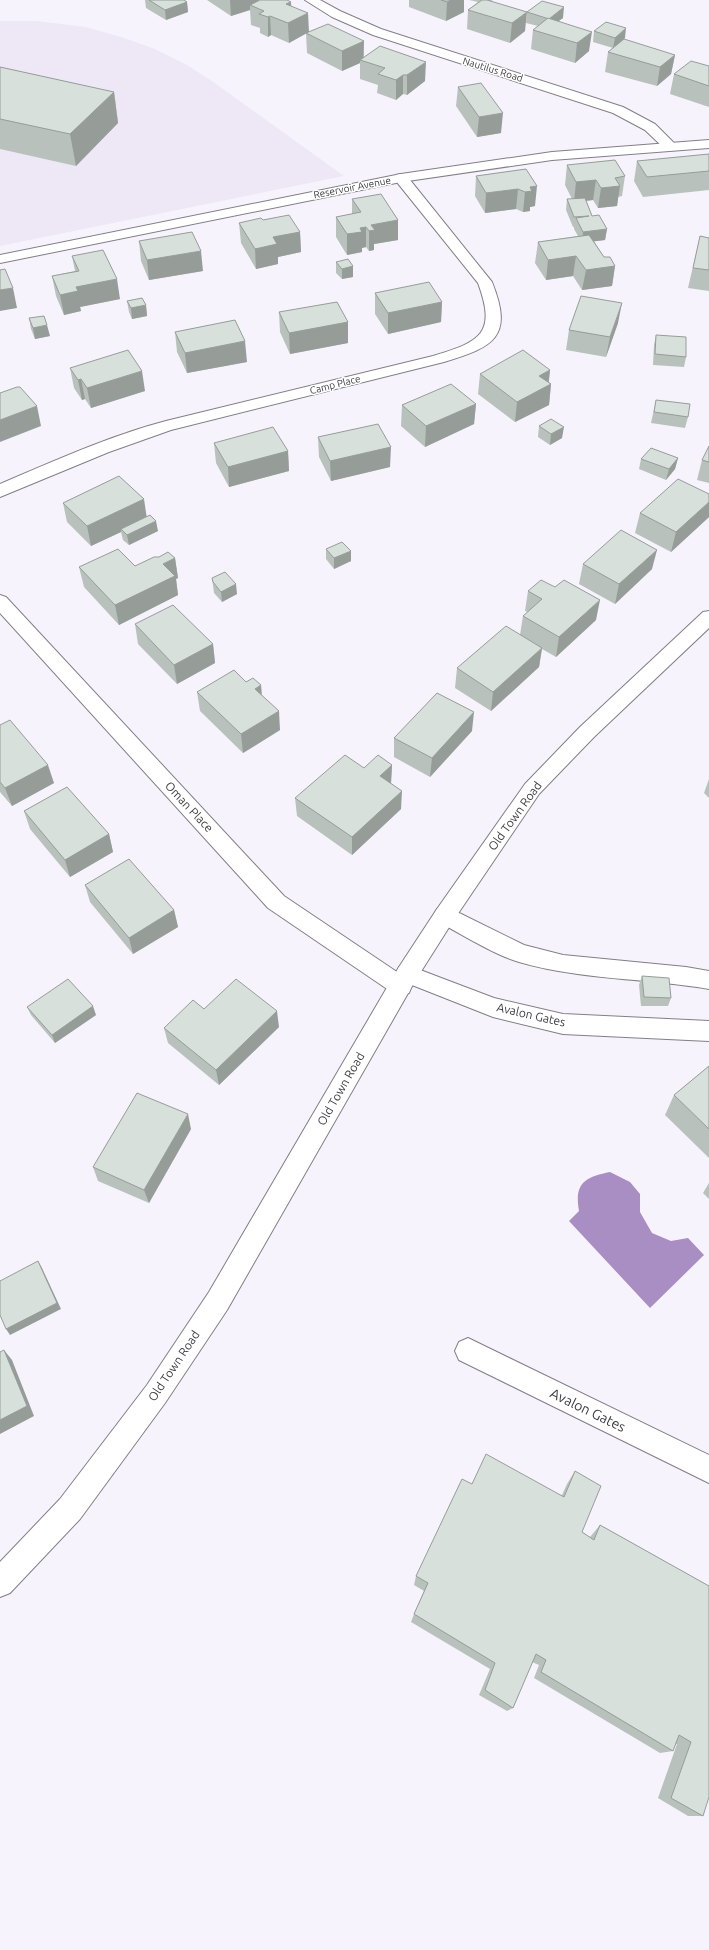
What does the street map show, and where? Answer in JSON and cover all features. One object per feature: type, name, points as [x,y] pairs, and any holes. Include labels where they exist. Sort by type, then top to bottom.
[{"type":"street","name":"Nautilus Road","points":[[311,0],[336,14],[377,32],[618,110],[650,127],[671,147]]},
{"type":"street","name":"Reservoir Avenue","points":[[0,259],[401,178],[552,156],[709,144]]},
{"type":"street","name":"Camp Place","points":[[0,491],[80,456],[128,438],[166,426],[465,352],[490,334],[495,324],[496,312],[492,296],[486,282],[401,178]]},
{"type":"street","name":"Oman Place","points":[[0,601],[276,902],[404,980]]},
{"type":"street","name":"Old Town Road","points":[[0,1583],[70,1509],[156,1394],[218,1301],[404,980],[445,915],[532,789],[587,732],[709,617]]},
{"type":"street","points":[[445,915],[519,953],[563,964],[678,975],[709,980]]},
{"type":"street","name":"Avalon Gates","points":[[404,980],[493,1007],[563,1024],[709,1031]]},
{"type":"street","name":"Avalon Gates","points":[[468,1351],[709,1469]]},
{"type":"shaded area","points":[[0,21],[37,21],[86,27],[155,49],[187,65],[212,81],[344,176],[0,246]]},
{"type":"shaded area","points":[[610,1172],[630,1182],[640,1194],[640,1212],[652,1233],[671,1241],[688,1238],[704,1255],[650,1308],[569,1221],[579,1211],[578,1194],[583,1183],[594,1176]]},
{"type":"building","points":[[149,0],[184,0],[187,2],[165,10]]},
{"type":"building","points":[[260,0],[287,0],[291,2],[286,4],[308,13],[288,23],[270,16],[268,17],[259,14],[264,11],[250,5]]},
{"type":"building","points":[[482,0],[487,0],[527,12],[512,23],[468,10]]},
{"type":"building","points":[[542,1],[564,7],[549,19],[527,12]]},
{"type":"building","points":[[548,18],[592,32],[577,43],[533,30]]},
{"type":"building","points":[[606,22],[626,28],[615,38],[594,31]]},
{"type":"building","points":[[328,24],[364,41],[342,51],[306,33]]},
{"type":"building","points":[[624,39],[675,55],[660,67],[608,52]]},
{"type":"building","points":[[380,46],[426,62],[407,75],[403,75],[396,80],[378,74],[385,68],[360,60]]},
{"type":"building","points":[[691,61],[709,66],[709,86],[674,74]]},
{"type":"building","points":[[0,67],[114,92],[70,134],[0,119]]},
{"type":"building","points":[[481,83],[503,113],[479,117],[458,87]]},
{"type":"building","points":[[709,154],[709,171],[647,177],[637,161]]},
{"type":"building","points":[[615,160],[625,176],[615,178],[620,186],[601,188],[596,180],[576,182],[567,165]]},
{"type":"building","points":[[526,169],[537,186],[530,187],[532,191],[525,192],[518,189],[486,193],[476,176]]},
{"type":"building","points":[[381,194],[398,220],[371,225],[375,230],[369,231],[366,227],[360,228],[362,232],[347,234],[336,217],[361,212],[352,199]]},
{"type":"building","points":[[585,198],[592,216],[599,215],[607,229],[583,232],[576,218],[589,216],[574,217],[567,199]]},
{"type":"building","points":[[289,215],[300,232],[273,237],[277,244],[255,249],[239,223],[261,218],[263,220]]},
{"type":"building","points":[[192,232],[201,251],[147,260],[139,241]]},
{"type":"building","points":[[589,235],[604,257],[610,257],[615,266],[586,270],[576,256],[548,260],[538,242]]},
{"type":"building","points":[[700,236],[709,238],[709,270],[693,268]]},
{"type":"building","points":[[103,250],[117,279],[76,287],[78,291],[60,295],[52,276],[79,271],[72,256]]},
{"type":"building","points":[[348,259],[353,266],[342,269],[336,262]]},
{"type":"building","points":[[5,269],[13,288],[0,290],[0,270]]},
{"type":"building","points":[[429,282],[442,302],[388,313],[375,293]]},
{"type":"building","points":[[581,296],[622,303],[610,337],[569,330]]},
{"type":"building","points":[[142,298],[146,305],[131,308],[127,301]]},
{"type":"building","points":[[337,302],[348,322],[289,333],[279,312]]},
{"type":"building","points":[[44,316],[47,325],[33,328],[29,318]]},
{"type":"building","points":[[235,320],[245,341],[185,353],[175,332]]},
{"type":"building","points":[[656,335],[686,337],[686,357],[655,354]]},
{"type":"building","points":[[128,350],[142,371],[87,388],[81,379],[78,380],[70,368]]},
{"type":"building","points":[[523,350],[550,370],[539,376],[551,384],[517,402],[480,374]]},
{"type":"building","points":[[451,384],[476,404],[426,426],[402,405]]},
{"type":"building","points":[[20,387],[37,406],[0,420],[0,393]]},
{"type":"building","points":[[656,400],[690,404],[688,417],[654,412]]},
{"type":"building","points":[[551,419],[564,427],[551,434],[539,426]]},
{"type":"building","points":[[378,424],[391,447],[330,461],[318,437]]},
{"type":"building","points":[[273,427],[288,451],[228,467],[214,443]]},
{"type":"building","points":[[709,446],[709,462],[702,460]]},
{"type":"building","points":[[651,448],[678,458],[669,469],[641,459]]},
{"type":"building","points":[[119,476],[144,499],[87,526],[63,503]]},
{"type":"building","points":[[678,479],[709,494],[709,502],[676,532],[640,513]]},
{"type":"building","points":[[150,515],[156,521],[127,535],[121,529]]},
{"type":"building","points":[[621,530],[657,550],[619,584],[583,564]]},
{"type":"building","points":[[342,542],[351,551],[334,558],[326,549]]},
{"type":"building","points":[[118,549],[135,566],[168,552],[175,558],[163,564],[175,576],[115,605],[79,567]]},
{"type":"building","points":[[225,572],[236,584],[221,592],[213,582],[212,578]]},
{"type":"building","points":[[541,580],[555,587],[564,580],[600,600],[559,637],[523,616],[542,599],[528,591]]},
{"type":"building","points":[[173,605],[213,644],[174,665],[135,624]]},
{"type":"building","points":[[506,626],[542,648],[493,692],[457,668]]},
{"type":"building","points":[[234,670],[246,682],[253,678],[261,685],[255,689],[279,711],[241,734],[197,692]]},
{"type":"building","points":[[437,693],[474,712],[432,758],[394,738]]},
{"type":"building","points":[[10,720],[48,765],[5,788],[0,782],[0,725]]},
{"type":"building","points":[[345,755],[364,768],[378,755],[392,765],[380,776],[402,791],[352,837],[295,798]]},
{"type":"building","points":[[67,787],[109,834],[65,860],[24,811]]},
{"type":"building","points":[[129,859],[174,910],[129,938],[85,885]]},
{"type":"building","points":[[642,976],[669,978],[671,998],[644,997]]},
{"type":"building","points":[[68,979],[93,1006],[52,1035],[27,1007]]},
{"type":"building","points":[[236,979],[277,1011],[216,1070],[164,1028],[193,1000],[204,1009]]},
{"type":"building","points":[[709,1066],[709,1129],[674,1095]]},
{"type":"building","points":[[137,1093],[188,1114],[144,1190],[93,1167]]},
{"type":"building","points":[[38,1261],[57,1303],[6,1329],[0,1315],[0,1281]]},
{"type":"building","points":[[4,1350],[27,1406],[0,1420],[0,1352]]},
{"type":"building","points":[[486,1454],[564,1497],[575,1471],[601,1486],[582,1532],[594,1540],[600,1525],[709,1586],[709,1797],[703,1816],[671,1798],[691,1742],[679,1735],[673,1751],[541,1672],[546,1660],[536,1654],[513,1708],[485,1690],[495,1663],[414,1614],[428,1583],[416,1576],[462,1479],[472,1484]]}]
